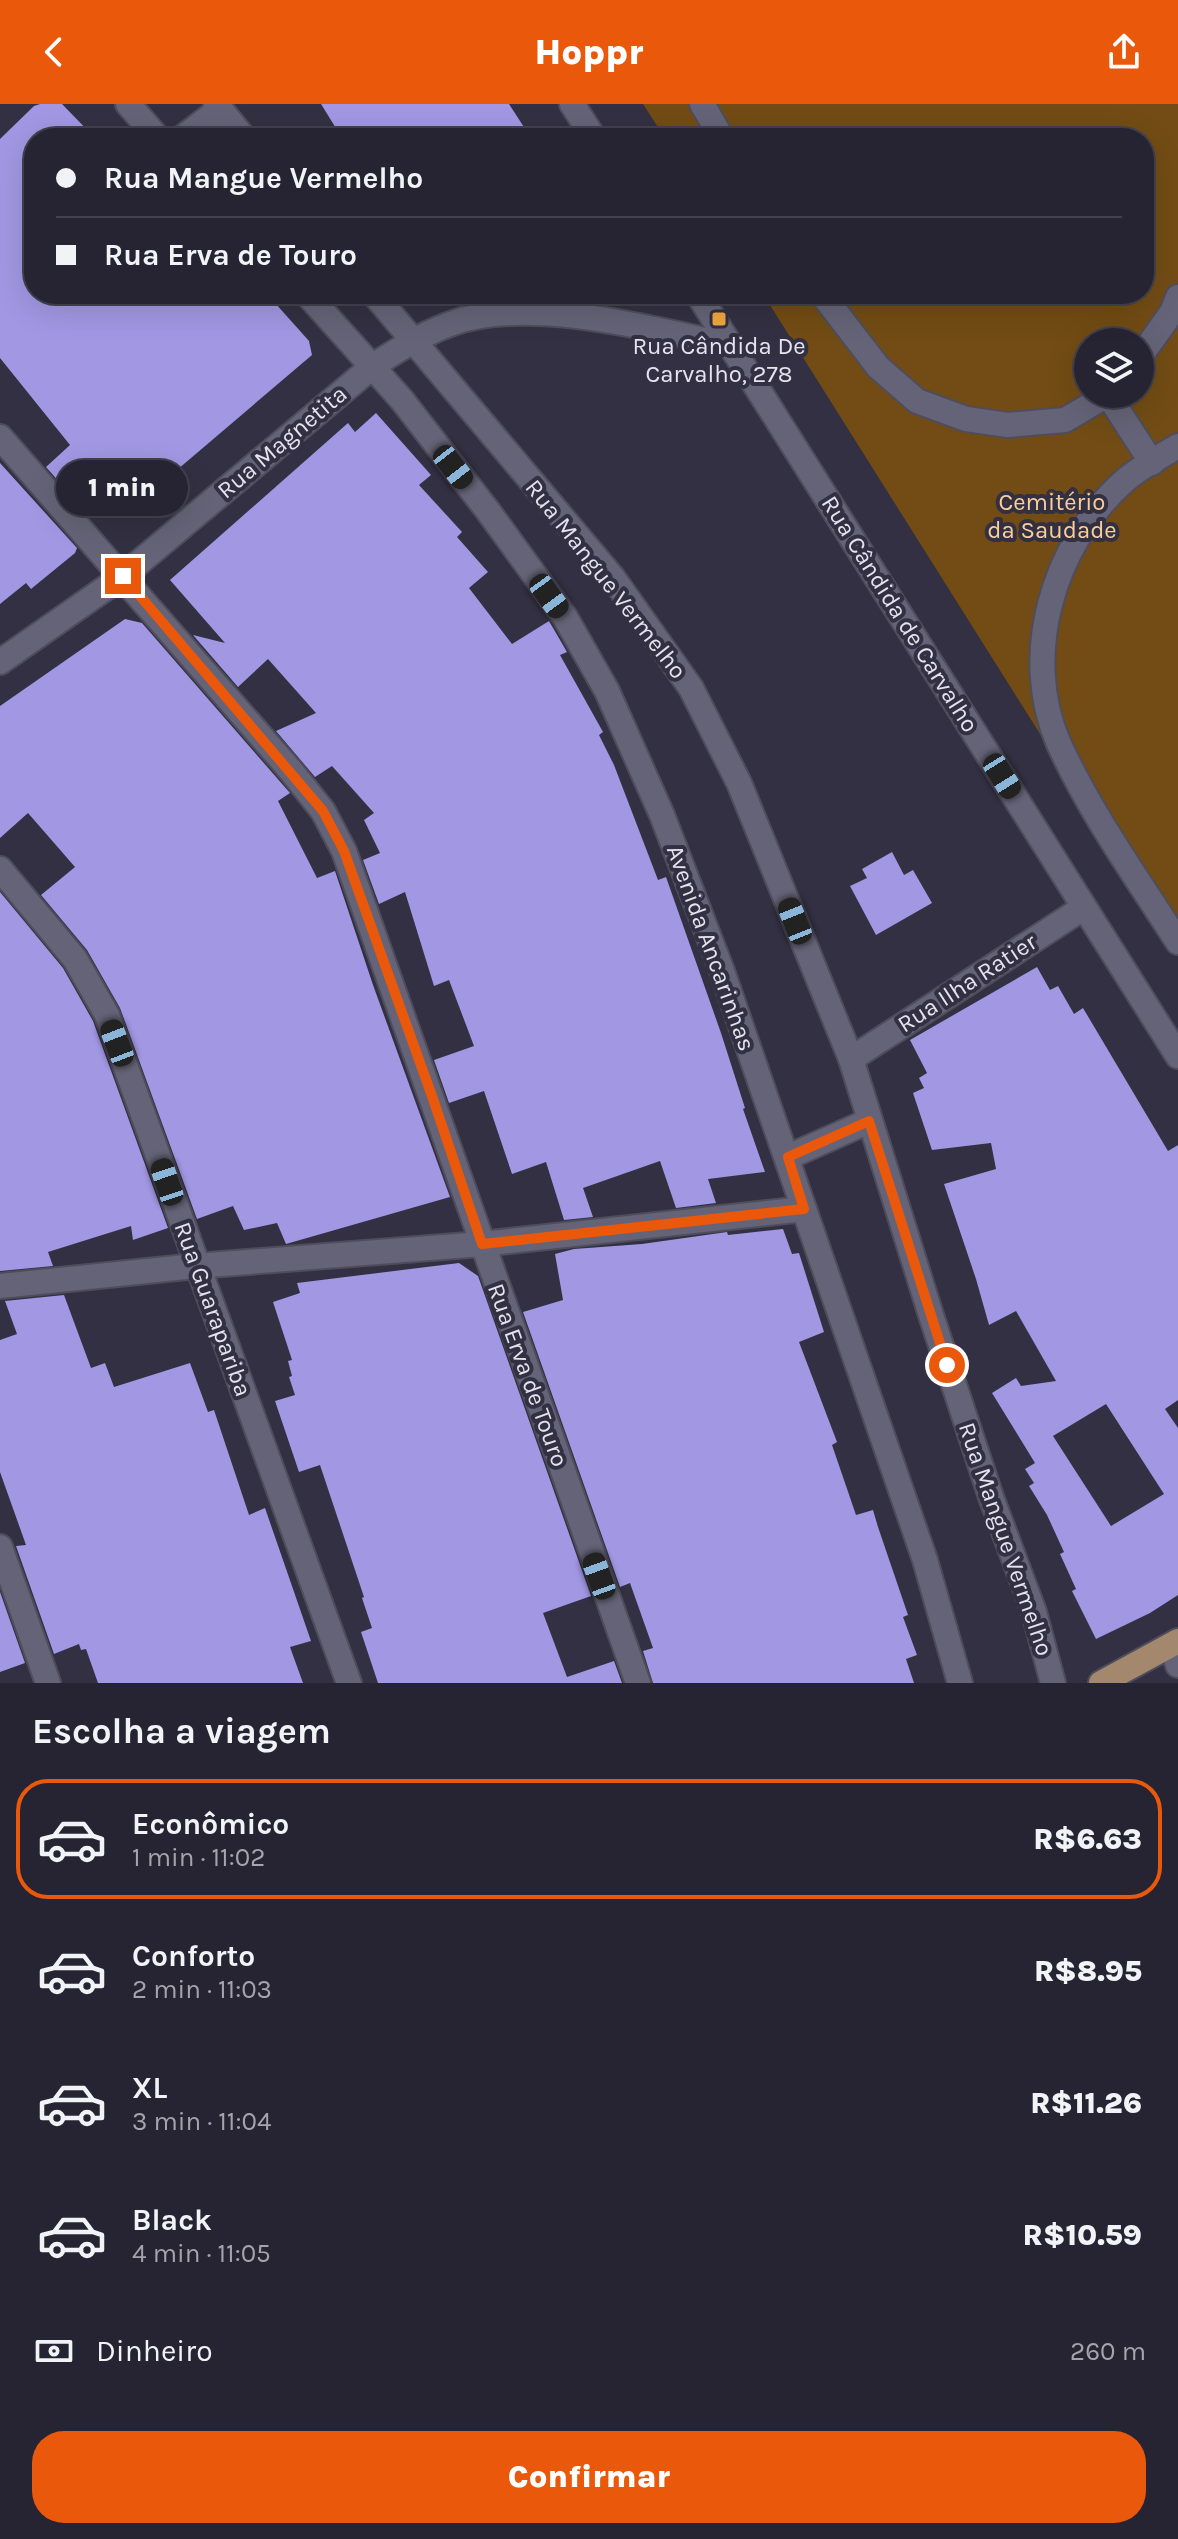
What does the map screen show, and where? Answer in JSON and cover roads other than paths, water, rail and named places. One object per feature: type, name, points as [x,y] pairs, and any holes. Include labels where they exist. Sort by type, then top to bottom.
[{"type":"main road","points":[[1101,1683],[1176,1650]]},
{"type":"street","points":[[128,104],[149,128]]},
{"type":"street","points":[[572,104],[588,128]]},
{"type":"street","points":[[702,104],[716,128]]},
{"type":"street","points":[[193,128],[218,106],[236,128]]},
{"type":"street","points":[[1154,337],[1172,312],[1178,297]]},
{"type":"street","name":"Avenida Ancarinhas","points":[[316,304],[373,366],[488,511],[565,617],[607,691],[662,815],[722,971],[925,1560],[960,1683]]},
{"type":"street","name":"Rua Mangue Vermelho","points":[[382,304],[613,578],[691,688],[739,783],[851,1059],[982,1469],[1034,1612],[1053,1683]]},
{"type":"street","name":"Rua Cândida de Carvalho","points":[[705,304],[1178,1056]]},
{"type":"street","points":[[830,304],[878,367],[917,401],[966,419],[1008,425],[1065,420],[1085,408]]},
{"type":"street","name":"Rua Magnetita","points":[[0,662],[123,576],[373,366],[412,340],[456,322],[534,313],[589,318],[732,346]]},
{"type":"street","points":[[1117,408],[1152,463]]},
{"type":"street","name":"Rua Erva de Touro","points":[[0,437],[323,811],[344,851],[638,1683]]},
{"type":"street","points":[[1178,446],[1123,482],[1087,522],[1059,573],[1045,622],[1041,681],[1058,742],[1104,827],[1178,942]]},
{"type":"street","name":"Rua Guarapariba","points":[[0,869],[75,959],[107,1015],[349,1683]]},
{"type":"street","name":"Rua Ilha Ratier","points":[[851,1059],[1083,908]]},
{"type":"street","points":[[788,1157],[869,1121]]},
{"type":"street","points":[[0,1286],[196,1266],[482,1244],[804,1209]]},
{"type":"street","points":[[0,1547],[48,1683]]},
{"type":"place","name":"Rua Cândida De Carvalho, 278","points":[[719,319]]},
{"type":"park label","name":"Cemitério da Saudade","points":[[1052,516]]}]
